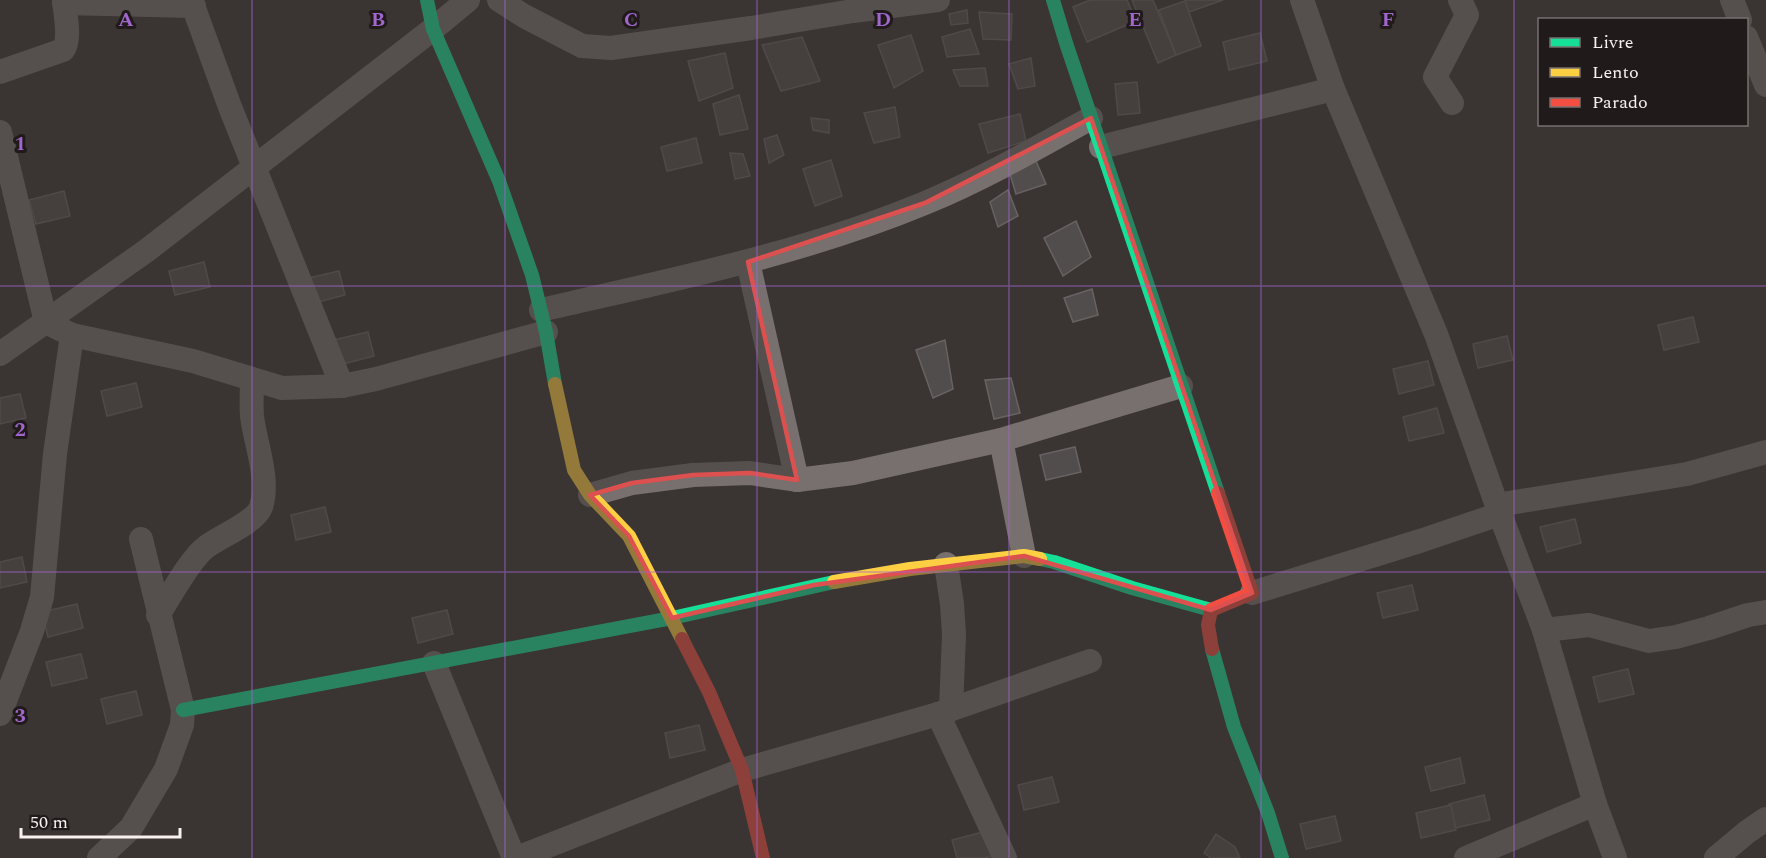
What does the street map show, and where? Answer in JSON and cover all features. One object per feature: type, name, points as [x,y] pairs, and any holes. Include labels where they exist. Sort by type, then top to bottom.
[{"type":"street","points":[[427,0],[433,29],[499,181],[531,275],[544,321],[560,410],[574,470],[590,495],[629,536],[709,692],[742,770],[763,858]]},
{"type":"street","points":[[0,354],[146,251],[468,0]]},
{"type":"street","points":[[499,0],[524,16],[582,46],[611,48],[938,0]]},
{"type":"street","points":[[1053,0],[1252,593]]},
{"type":"street","points":[[1302,0],[1333,89],[1436,334],[1544,630],[1595,804],[1615,858]]},
{"type":"street","points":[[1452,103],[1436,77],[1467,15],[1460,0]]},
{"type":"street","points":[[1732,0],[1739,18]]},
{"type":"street","points":[[0,72],[63,50],[68,39],[64,1],[193,3],[231,107],[342,386]]},
{"type":"street","points":[[1748,42],[1766,85]]},
{"type":"street","points":[[1101,147],[1333,89]]},
{"type":"street","points":[[46,322],[72,334],[193,361],[282,388],[342,386],[376,380],[544,321],[748,262],[835,235],[925,203],[994,170],[1091,118]]},
{"type":"street","points":[[0,132],[46,322]]},
{"type":"street","points":[[748,262],[797,480]]},
{"type":"street","points":[[2,700],[32,631],[42,597],[55,454],[72,334]]},
{"type":"street","points":[[158,615],[195,558],[204,549],[254,516],[261,508],[262,469],[252,416],[252,379]]},
{"type":"street","points":[[590,495],[632,483],[693,475],[750,473],[797,480],[853,472],[1002,440],[1181,386]]},
{"type":"street","points":[[1002,440],[1024,556]]},
{"type":"street","points":[[183,710],[672,618],[814,585],[946,564],[1024,556],[1054,562],[1132,588],[1212,610],[1252,593],[1420,541],[1498,509],[1687,474],[1766,452]]},
{"type":"street","points":[[99,858],[131,828],[166,769],[183,724],[183,710],[141,539]]},
{"type":"street","points":[[946,564],[954,634],[945,711],[1005,858]]},
{"type":"street","points":[[1212,610],[1208,625],[1210,642],[1234,727],[1268,813],[1282,858]]},
{"type":"street","points":[[1544,630],[1589,625],[1649,641],[1676,637],[1748,615],[1766,612]]},
{"type":"street","points":[[434,663],[515,858],[742,770],[945,711],[1090,661]]},
{"type":"street","points":[[1466,858],[1595,804]]},
{"type":"street","points":[[1716,858],[1766,819]]},
{"type":"highlighted area","points":[[1091,118],[1252,593],[1211,610],[1024,556],[814,585],[672,618],[629,536],[590,495],[632,483],[693,475],[750,473],[797,480],[748,262],[925,203]]},
{"type":"building","points":[[1090,0],[1127,0],[1136,21],[1087,42],[1073,7]]},
{"type":"building","points":[[1132,0],[1153,0],[1176,55],[1158,63]]},
{"type":"building","points":[[1223,0],[1189,12],[1185,1]]},
{"type":"building","points":[[1185,1],[1201,46],[1176,55],[1159,10]]},
{"type":"building","points":[[967,10],[968,23],[951,25],[949,14]]},
{"type":"building","points":[[979,12],[1012,14],[1011,40],[983,39]]},
{"type":"building","points":[[970,29],[979,54],[947,57],[942,37]]},
{"type":"building","points":[[1260,33],[1267,61],[1229,70],[1223,42]]},
{"type":"building","points":[[911,35],[923,71],[894,88],[878,45]]},
{"type":"building","points":[[802,37],[820,81],[781,91],[762,45]]},
{"type":"building","points":[[725,53],[733,88],[699,101],[688,61]]},
{"type":"building","points":[[1031,58],[1035,86],[1018,89],[1009,64]]},
{"type":"building","points":[[985,68],[988,86],[960,86],[953,70]]},
{"type":"building","points":[[1137,82],[1140,113],[1118,115],[1115,84]]},
{"type":"building","points":[[739,95],[748,129],[720,135],[713,104]]},
{"type":"building","points":[[895,107],[900,137],[874,143],[864,113]]},
{"type":"building","points":[[1020,114],[1026,141],[988,153],[979,124]]},
{"type":"building","points":[[811,118],[829,120],[829,133],[813,130]]},
{"type":"building","points":[[777,135],[784,155],[769,163],[764,139]]},
{"type":"building","points":[[696,138],[702,163],[667,171],[661,147]]},
{"type":"building","points":[[730,153],[743,154],[750,176],[735,179]]},
{"type":"building","points":[[831,160],[842,196],[815,206],[803,169]]},
{"type":"building","points":[[1036,161],[1046,184],[1016,194],[1009,171]]},
{"type":"building","points":[[1008,190],[1018,216],[998,227],[990,202]]},
{"type":"building","points":[[64,191],[70,216],[36,224],[29,200]]},
{"type":"building","points":[[1076,221],[1091,257],[1063,276],[1044,238]]},
{"type":"building","points":[[204,262],[210,287],[175,295],[169,271]]},
{"type":"building","points":[[339,271],[345,295],[310,304],[304,279]]},
{"type":"building","points":[[1092,289],[1098,315],[1073,322],[1064,298]]},
{"type":"building","points":[[1693,317],[1699,342],[1664,350],[1658,325]]},
{"type":"building","points":[[368,332],[374,356],[339,365],[333,340]]},
{"type":"building","points":[[1507,336],[1513,360],[1478,368],[1473,344]]},
{"type":"building","points":[[945,340],[953,389],[933,398],[916,350]]},
{"type":"building","points":[[1428,361],[1434,385],[1399,394],[1393,369]]},
{"type":"building","points":[[1011,378],[1020,413],[994,419],[985,380]]},
{"type":"building","points":[[136,383],[142,407],[107,416],[101,391]]},
{"type":"building","points":[[20,394],[26,418],[0,424],[0,398]]},
{"type":"building","points":[[1437,408],[1444,433],[1409,441],[1403,417]]},
{"type":"building","points":[[1075,447],[1081,472],[1046,480],[1040,455]]},
{"type":"building","points":[[325,507],[331,532],[296,540],[291,515]]},
{"type":"building","points":[[1575,519],[1581,543],[1547,552],[1540,527]]},
{"type":"building","points":[[22,557],[27,582],[0,588],[0,562]]},
{"type":"building","points":[[1412,585],[1418,610],[1383,618],[1377,593]]},
{"type":"building","points":[[77,604],[83,628],[48,637],[42,612]]},
{"type":"building","points":[[447,610],[453,634],[418,643],[412,618]]},
{"type":"building","points":[[81,654],[87,678],[52,686],[46,662]]},
{"type":"building","points":[[1628,669],[1634,694],[1599,702],[1593,677]]},
{"type":"building","points":[[136,691],[142,715],[107,724],[101,699]]},
{"type":"building","points":[[699,725],[705,750],[670,758],[665,733]]},
{"type":"building","points":[[1460,758],[1465,783],[1431,791],[1425,767]]},
{"type":"building","points":[[1052,777],[1059,802],[1024,810],[1018,785]]},
{"type":"building","points":[[1484,795],[1490,820],[1455,828],[1449,804]]},
{"type":"building","points":[[1451,805],[1456,830],[1421,838],[1416,813]]},
{"type":"building","points":[[1335,816],[1341,841],[1306,849],[1300,824]]},
{"type":"building","points":[[987,831],[993,856],[957,858],[952,840]]},
{"type":"building","points":[[1216,834],[1235,847],[1240,858],[1211,858],[1204,853]]},
{"type":"traffic: fast","points":[[427,0],[433,29],[499,181],[532,275],[546,332],[555,384]]},
{"type":"traffic: fast","points":[[1053,0],[1218,493]]},
{"type":"traffic: fast","points":[[1040,559],[1211,610]]},
{"type":"traffic: fast","points":[[183,710],[672,618],[834,582]]},
{"type":"traffic: fast","points":[[1212,649],[1234,727],[1268,813],[1282,858]]},
{"type":"traffic: slow","points":[[555,384],[574,470],[590,495],[629,536],[682,639]]},
{"type":"traffic: slow","points":[[834,582],[910,569],[1024,556],[1040,559]]},
{"type":"traffic: jam","points":[[1212,649],[1208,625],[1211,610],[1252,593],[1218,493]]},
{"type":"traffic: jam","points":[[682,639],[709,692],[742,770],[763,858]]}]
